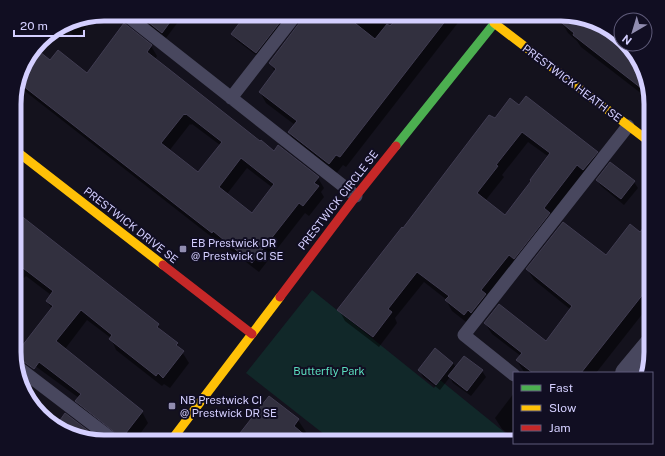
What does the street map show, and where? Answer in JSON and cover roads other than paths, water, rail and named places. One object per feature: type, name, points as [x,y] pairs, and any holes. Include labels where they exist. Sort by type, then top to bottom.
[{"type":"street","name":"PRESTWICK HEATH SE","points":[[494,23],[644,138]]},
{"type":"street","name":"PRESTWICK CIRCLE SE","points":[[175,435],[356,196],[494,23]]},
{"type":"street","name":"PRESTWICK DRIVE SE","points":[[21,155],[252,334]]},
{"type":"street","points":[[627,372],[644,351]]},
{"type":"lane","points":[[134,21],[356,196]]},
{"type":"lane","points":[[231,98],[291,21]]},
{"type":"lane","points":[[513,374],[464,335],[628,126]]},
{"type":"lane","points":[[24,374],[107,435]]},
{"type":"place","name":"EB Prestwick DR @ Prestwick CI SE","points":[[183,249]]},
{"type":"place","name":"NB Prestwick CI @ Prestwick DR SE","points":[[172,406]]},
{"type":"park label","name":"Butterfly Park","points":[[329,371]]}]
